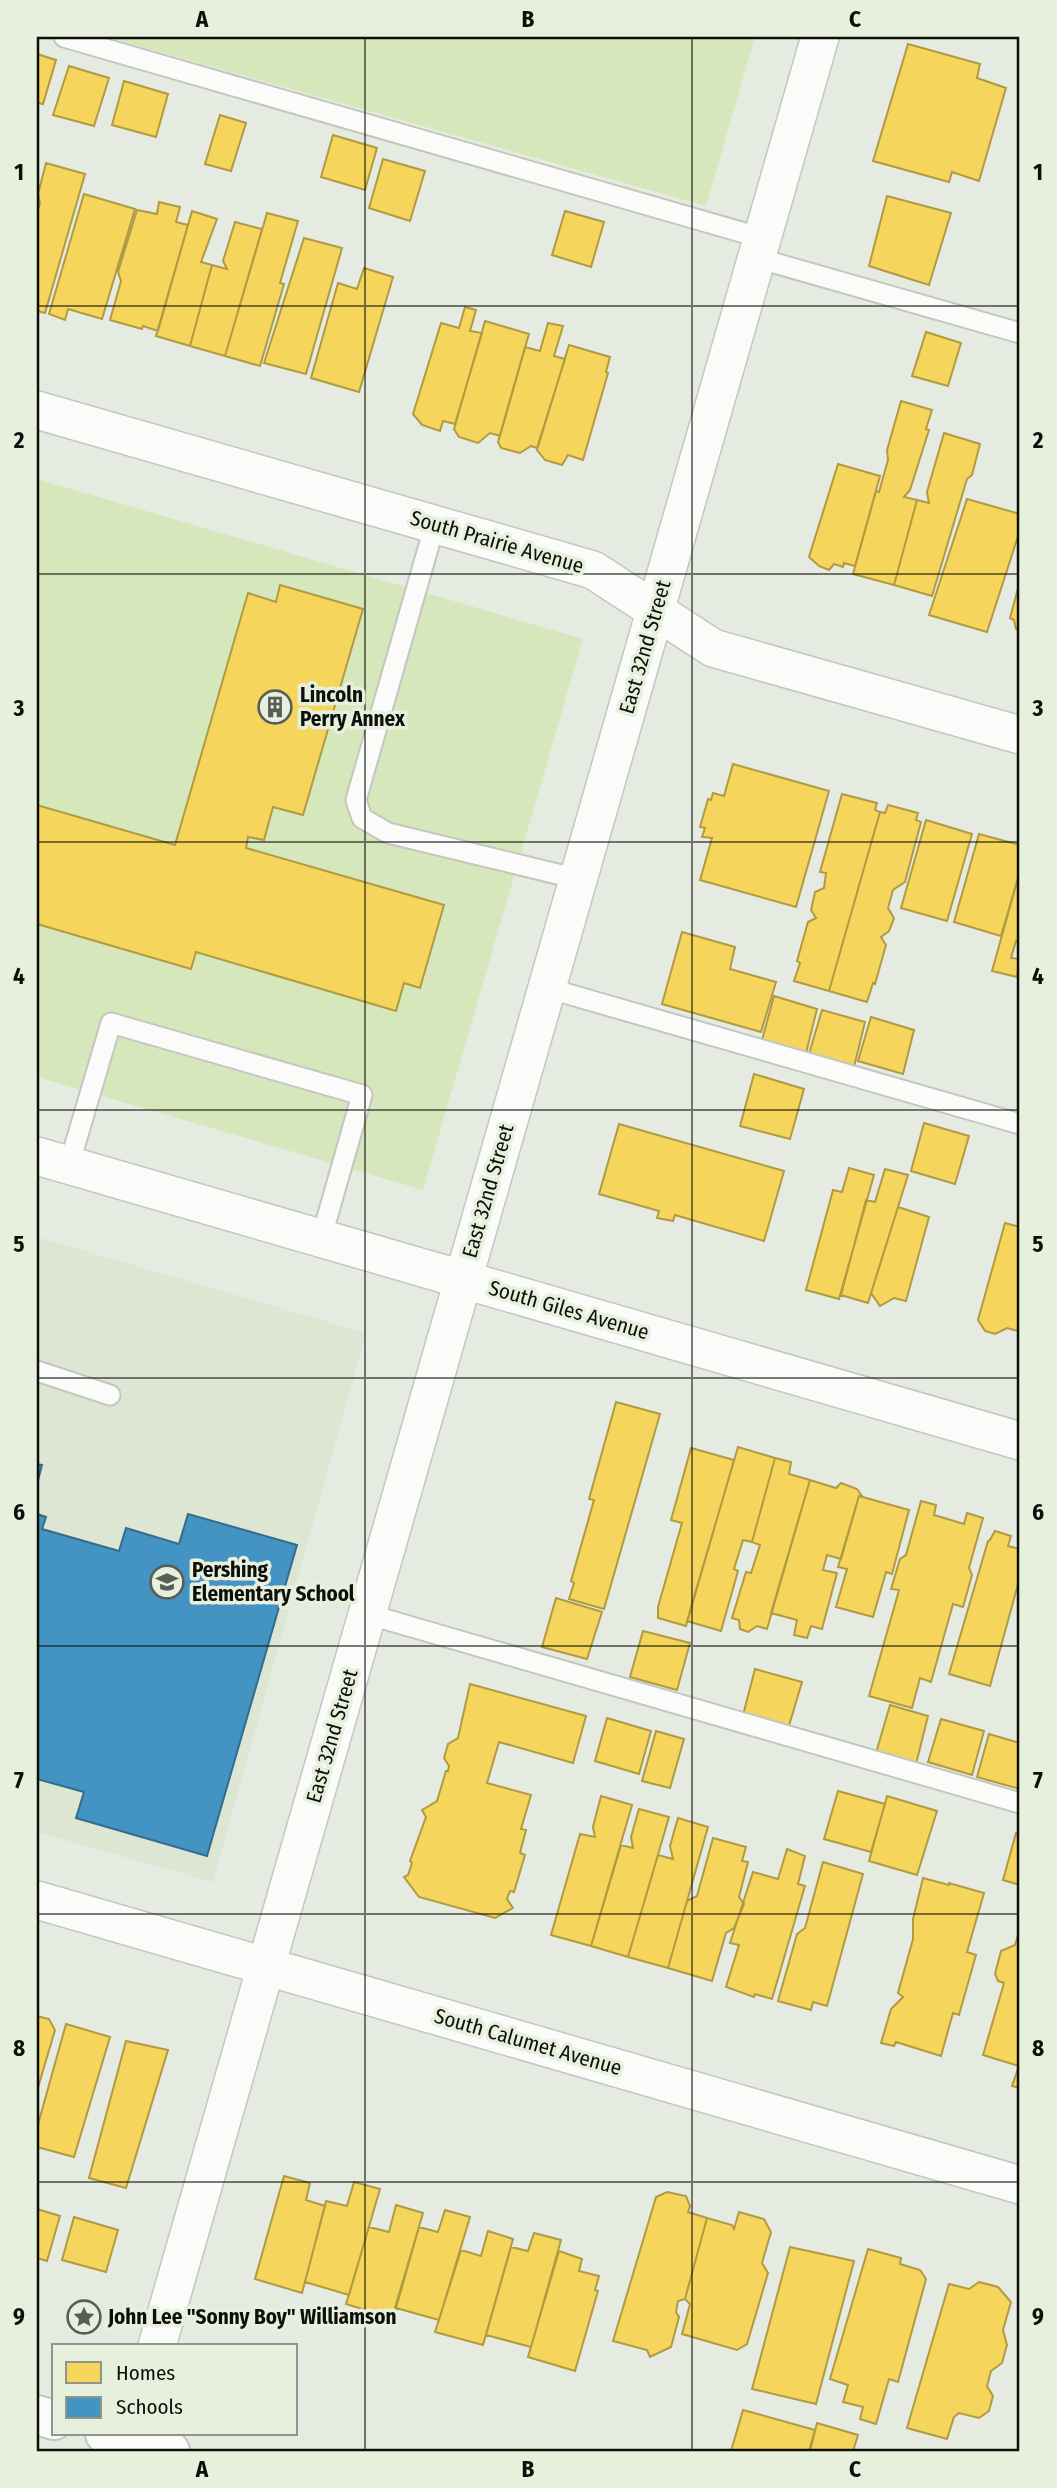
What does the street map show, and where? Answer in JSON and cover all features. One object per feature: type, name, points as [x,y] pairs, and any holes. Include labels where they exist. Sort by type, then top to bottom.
[{"type":"main road","points":[[123,2440],[170,2451]]},
{"type":"street","name":"East 32nd Street","points":[[158,2344],[820,37]]},
{"type":"street","name":"South Prairie Avenue","points":[[37,410],[593,570],[713,648],[1020,735]]},
{"type":"street","name":"South Giles Avenue","points":[[53,1161],[1020,1441]]},
{"type":"street","name":"South Calumet Avenue","points":[[37,1900],[1020,2185]]},
{"type":"lane","points":[[64,37],[759,248],[1020,333]]},
{"type":"lane","points":[[435,524],[356,800],[362,818],[388,833],[578,879]]},
{"type":"lane","points":[[547,988],[1020,1124]]},
{"type":"lane","points":[[53,1161],[111,1023],[362,1095],[321,1238]]},
{"type":"lane","points":[[37,1371],[110,1395]]},
{"type":"lane","points":[[367,1614],[1020,1803]]},
{"type":"shaded area","name":"Pershing Elementary School","points":[[37,1237],[366,1333],[213,1882],[37,1832]]},
{"type":"green space","points":[[107,37],[755,37],[706,206]]},
{"type":"green space","points":[[37,479],[583,639],[423,1190],[37,1077],[37,924],[190,969],[196,952],[404,983],[420,988],[444,905],[246,848],[248,837],[264,840],[273,807],[303,815],[363,610],[280,585],[276,602],[248,594],[175,845],[37,805]]},
{"type":"building: Homes","points":[[908,44],[980,64],[977,78],[1006,88],[979,181],[952,172],[949,182],[873,161]]},
{"type":"building: Homes","points":[[37,54],[56,60],[43,104],[37,103]]},
{"type":"building: Homes","points":[[69,66],[109,78],[94,126],[53,115]]},
{"type":"building: Homes","points":[[124,81],[168,94],[156,137],[112,125]]},
{"type":"building: Homes","points":[[220,115],[246,123],[231,171],[205,164]]},
{"type":"building: Homes","points":[[333,135],[377,148],[365,190],[321,177]]},
{"type":"building: Homes","points":[[383,159],[425,171],[410,221],[369,208]]},
{"type":"building: Homes","points":[[46,163],[85,174],[45,313],[37,311],[37,213],[40,203],[38,194]]},
{"type":"building: Homes","points":[[84,194],[135,209],[102,319],[68,309],[65,320],[49,314]]},
{"type":"building: Homes","points":[[887,196],[951,213],[929,285],[869,266]]},
{"type":"building: Homes","points":[[159,202],[180,207],[176,222],[188,225],[158,331],[110,320],[121,281],[118,272],[137,210],[157,214]]},
{"type":"building: Homes","points":[[192,211],[217,219],[201,262],[212,265],[190,346],[156,336]]},
{"type":"building: Homes","points":[[565,211],[604,222],[591,267],[552,255]]},
{"type":"building: Homes","points":[[267,213],[298,221],[280,283],[284,284],[260,366],[225,356]]},
{"type":"building: Homes","points":[[235,222],[262,229],[225,356],[190,346],[212,265],[227,269],[223,261]]},
{"type":"building: Homes","points":[[304,238],[342,248],[306,374],[264,363]]},
{"type":"building: Homes","points":[[364,268],[393,277],[359,392],[311,378],[338,283],[357,289]]},
{"type":"building: Homes","points":[[465,307],[476,310],[470,331],[482,333],[455,424],[443,421],[440,431],[422,425],[413,414],[441,323],[459,328]]},
{"type":"building: Homes","points":[[485,321],[529,334],[500,436],[490,433],[478,443],[459,437],[454,429]]},
{"type":"building: Homes","points":[[548,323],[563,326],[554,356],[565,359],[537,448],[531,446],[520,453],[501,448],[498,442],[525,347],[540,351]]},
{"type":"building: Homes","points":[[926,332],[961,343],[948,386],[912,376]]},
{"type":"building: Homes","points":[[569,345],[610,357],[606,372],[608,373],[583,460],[568,455],[562,465],[545,460],[537,450]]},
{"type":"building: Homes","points":[[901,401],[932,410],[926,429],[929,430],[910,490],[904,497],[917,500],[894,585],[853,574],[876,491],[879,492],[888,460],[887,450]]},
{"type":"building: Homes","points":[[944,433],[980,444],[932,596],[894,585],[917,500],[929,503],[927,492]]},
{"type":"building: Homes","points":[[838,464],[880,476],[855,566],[844,563],[843,567],[834,564],[829,570],[809,557]]},
{"type":"building: Homes","points":[[967,499],[1020,514],[1020,530],[987,632],[929,615]]},
{"type":"building: Homes","points":[[1020,581],[1020,631],[1010,618]]},
{"type":"building: Homes","name":"Lincoln Perry Annex","points":[[280,585],[363,609],[303,815],[273,807],[264,840],[248,837],[246,848],[444,905],[420,988],[404,983],[396,1011],[196,952],[191,969],[37,924],[37,805],[175,845],[248,593],[276,602]]},
{"type":"building: Homes","points":[[733,764],[829,791],[796,907],[700,880],[712,838],[702,837],[705,828],[700,827],[708,799],[711,800],[713,793],[724,796]]},
{"type":"building: Homes","points":[[842,794],[877,803],[875,810],[880,812],[829,991],[794,981],[808,922],[816,918],[811,910],[815,892],[824,888],[826,873],[820,872]]},
{"type":"building: Homes","points":[[888,805],[918,813],[916,820],[921,822],[905,882],[893,890],[888,908],[894,918],[889,931],[881,937],[886,945],[867,1002],[829,991],[880,812],[885,813]]},
{"type":"building: Homes","points":[[926,820],[972,834],[947,921],[901,908]]},
{"type":"building: Homes","points":[[979,834],[1020,845],[1020,871],[1001,936],[954,922]]},
{"type":"building: Homes","points":[[1020,871],[1020,942],[1016,941],[1011,958],[1020,959],[1017,977],[992,971]]},
{"type":"building: Homes","points":[[682,932],[735,947],[730,969],[776,982],[761,1032],[662,1004]]},
{"type":"building: Homes","points":[[774,996],[817,1009],[806,1053],[762,1040]]},
{"type":"building: Homes","points":[[822,1010],[865,1022],[854,1067],[809,1054]]},
{"type":"building: Homes","points":[[871,1017],[914,1030],[903,1074],[858,1061]]},
{"type":"building: Homes","points":[[754,1074],[804,1089],[790,1139],[740,1126]]},
{"type":"building: Homes","points":[[924,1123],[969,1136],[955,1184],[911,1171]]},
{"type":"building: Homes","points":[[619,1124],[784,1171],[764,1241],[675,1215],[673,1221],[657,1218],[659,1211],[599,1194]]},
{"type":"building: Homes","points":[[849,1168],[874,1175],[839,1299],[806,1290],[833,1190],[842,1192]]},
{"type":"building: Homes","points":[[885,1169],[908,1175],[868,1303],[841,1295],[866,1200],[875,1202]]},
{"type":"building: Homes","points":[[898,1207],[929,1217],[906,1301],[894,1298],[880,1306],[871,1293]]},
{"type":"building: Homes","points":[[1005,1223],[1020,1227],[1020,1323],[1018,1331],[1007,1328],[995,1334],[985,1331],[978,1320]]},
{"type":"building: Homes","points":[[616,1402],[660,1414],[604,1609],[569,1599],[574,1583],[571,1581],[594,1500],[589,1499]]},
{"type":"building: Homes","points":[[738,1447],[775,1458],[752,1542],[743,1540],[734,1569],[738,1571],[721,1631],[687,1621]]},
{"type":"building: Homes","points":[[691,1448],[734,1460],[686,1626],[658,1618],[658,1607],[682,1523],[671,1520]]},
{"type":"building: Homes","points":[[775,1458],[791,1462],[789,1474],[810,1480],[767,1629],[757,1626],[748,1632],[740,1629],[739,1620],[732,1618],[746,1572],[751,1573],[760,1545],[752,1542]]},
{"type":"building: Homes","points":[[810,1480],[836,1488],[841,1483],[857,1489],[862,1496],[859,1496],[841,1559],[827,1555],[823,1570],[837,1573],[822,1629],[811,1626],[807,1638],[794,1635],[797,1620],[771,1613]]},
{"type":"building: Homes","points":[[859,1496],[909,1510],[892,1574],[886,1572],[873,1617],[836,1607],[847,1569],[838,1567]]},
{"type":"building: Homes","points":[[921,1501],[936,1505],[934,1515],[964,1524],[967,1513],[983,1518],[969,1568],[972,1575],[963,1607],[953,1604],[931,1682],[920,1678],[912,1708],[869,1696],[899,1590],[891,1589],[900,1559],[906,1555]]},
{"type":"building: Homes","points":[[995,1531],[1011,1536],[1008,1546],[1020,1549],[1020,1577],[990,1686],[949,1674],[988,1541]]},
{"type":"building: Homes","points":[[556,1598],[602,1612],[587,1659],[542,1647]]},
{"type":"building: Homes","points":[[643,1631],[690,1643],[677,1690],[630,1677]]},
{"type":"building: Homes","points":[[755,1669],[802,1682],[788,1729],[743,1715]]},
{"type":"building: Homes","points":[[470,1684],[586,1716],[573,1763],[499,1742],[487,1783],[531,1795],[521,1829],[526,1830],[520,1853],[525,1855],[514,1892],[510,1891],[507,1899],[513,1908],[495,1918],[419,1897],[404,1877],[408,1875],[412,1863],[410,1861],[426,1817],[422,1810],[437,1801],[448,1771],[449,1766],[444,1758],[448,1744],[458,1738]]},
{"type":"building: Homes","points":[[890,1705],[928,1716],[916,1764],[876,1753]]},
{"type":"building: Homes","points":[[607,1718],[651,1731],[639,1774],[595,1761]]},
{"type":"building: Homes","points":[[941,1719],[984,1731],[972,1775],[928,1762]]},
{"type":"building: Homes","points":[[656,1731],[684,1739],[670,1788],[642,1781]]},
{"type":"building: Homes","points":[[989,1734],[1020,1743],[1020,1789],[977,1777]]},
{"type":"building: Homes","points":[[838,1791],[885,1804],[871,1852],[824,1839]]},
{"type":"building: Homes","points":[[601,1796],[632,1805],[591,1946],[551,1935],[580,1834],[595,1837],[593,1827]]},
{"type":"building: Homes","points":[[887,1796],[937,1811],[917,1875],[869,1861]]},
{"type":"building: Homes","points":[[639,1809],[669,1817],[628,1957],[591,1946],[621,1845],[633,1848],[631,1837]]},
{"type":"building: Homes","points":[[678,1818],[708,1827],[668,1968],[628,1957],[658,1855],[673,1859],[670,1846]]},
{"type":"building: Homes","points":[[1016,1833],[1020,1834],[1020,1885],[1003,1880]]},
{"type":"building: Homes","points":[[713,1838],[746,1847],[742,1861],[748,1862],[739,1897],[744,1904],[734,1928],[726,1933],[712,1981],[668,1968],[687,1901],[697,1896]]},
{"type":"building: Homes","points":[[787,1849],[805,1856],[798,1884],[805,1886],[772,1999],[755,1994],[754,1997],[726,1987],[739,1945],[730,1943],[753,1872],[778,1879]]},
{"type":"building: Homes","points":[[823,1862],[863,1874],[827,2006],[813,2002],[811,2010],[778,2001],[797,1934],[805,1928]]},
{"type":"building: Homes","points":[[923,1878],[984,1893],[967,1952],[976,1955],[959,2015],[953,2013],[941,2056],[896,2042],[894,2046],[881,2043],[891,2009],[903,1997],[898,1993],[913,1939],[913,1919]]},
{"type":"building: Homes","points":[[1020,1929],[1020,2088],[1012,2086],[1019,2066],[983,2055],[1004,1983],[998,1981],[995,1974],[1001,1951],[1015,1945]]},
{"type":"building: Homes","points":[[37,2016],[49,2019],[55,2030],[37,2091]]},
{"type":"building: Homes","points":[[66,2024],[110,2037],[74,2157],[37,2147],[37,2128]]},
{"type":"building: Homes","points":[[126,2041],[168,2050],[126,2188],[89,2178]]},
{"type":"building: Homes","points":[[284,2176],[310,2183],[306,2200],[325,2206],[302,2293],[255,2279]]},
{"type":"building: Homes","points":[[354,2182],[380,2189],[349,2295],[305,2282],[326,2201],[347,2206]]},
{"type":"building: Homes","points":[[667,2192],[686,2196],[690,2206],[688,2212],[707,2218],[685,2299],[678,2301],[676,2312],[679,2317],[671,2347],[650,2357],[647,2350],[613,2341],[656,2197]]},
{"type":"building: Homes","points":[[396,2205],[423,2213],[392,2318],[346,2304],[369,2227],[389,2232]]},
{"type":"building: Homes","points":[[37,2209],[60,2216],[47,2261],[37,2258]]},
{"type":"building: Homes","points":[[445,2210],[470,2217],[439,2320],[396,2308],[419,2227],[438,2232]]},
{"type":"building: Homes","points":[[739,2212],[764,2219],[771,2232],[762,2263],[768,2273],[747,2344],[737,2350],[682,2334],[690,2304],[685,2299],[707,2218],[732,2225],[734,2229]]},
{"type":"building: Homes","points":[[74,2217],[118,2230],[106,2272],[62,2260]]},
{"type":"building: Homes","points":[[488,2231],[513,2239],[483,2345],[435,2332],[461,2250],[481,2256]]},
{"type":"building: Homes","points":[[534,2233],[561,2240],[531,2347],[486,2335],[511,2247],[528,2251]]},
{"type":"building: Homes","points":[[790,2247],[854,2261],[816,2404],[752,2389]]},
{"type":"building: Homes","points":[[868,2249],[901,2258],[900,2264],[920,2270],[926,2279],[898,2382],[889,2379],[876,2424],[860,2419],[863,2407],[843,2402],[848,2385],[830,2379]]},
{"type":"building: Homes","points":[[559,2251],[582,2259],[579,2271],[599,2276],[595,2290],[598,2291],[575,2371],[528,2357]]},
{"type":"building: Homes","points":[[979,2282],[998,2287],[1011,2302],[1003,2330],[1007,2345],[1002,2363],[991,2371],[987,2386],[993,2396],[989,2411],[979,2418],[959,2413],[954,2417],[947,2439],[907,2428],[949,2284],[969,2289]]},
{"type":"building: Homes","points":[[743,2410],[815,2430],[809,2451],[731,2451]]},
{"type":"building: Homes","points":[[817,2423],[858,2435],[853,2451],[810,2451]]},
{"type":"building: Schools","points":[[37,1464],[42,1465],[37,1484]]},
{"type":"building: Schools","points":[[37,1514],[46,1517],[42,1529],[119,1551],[126,1528],[179,1544],[188,1514],[297,1545],[207,1856],[76,1818],[84,1792],[37,1779]]},
{"type":"place","name":"Lincoln Perry Annex","points":[[275,707]]},
{"type":"place","name":"Pershing Elementary School","points":[[167,1582]]},
{"type":"place","name":"John Lee \"Sonny Boy\" Williamson","points":[[84,2317]]}]
